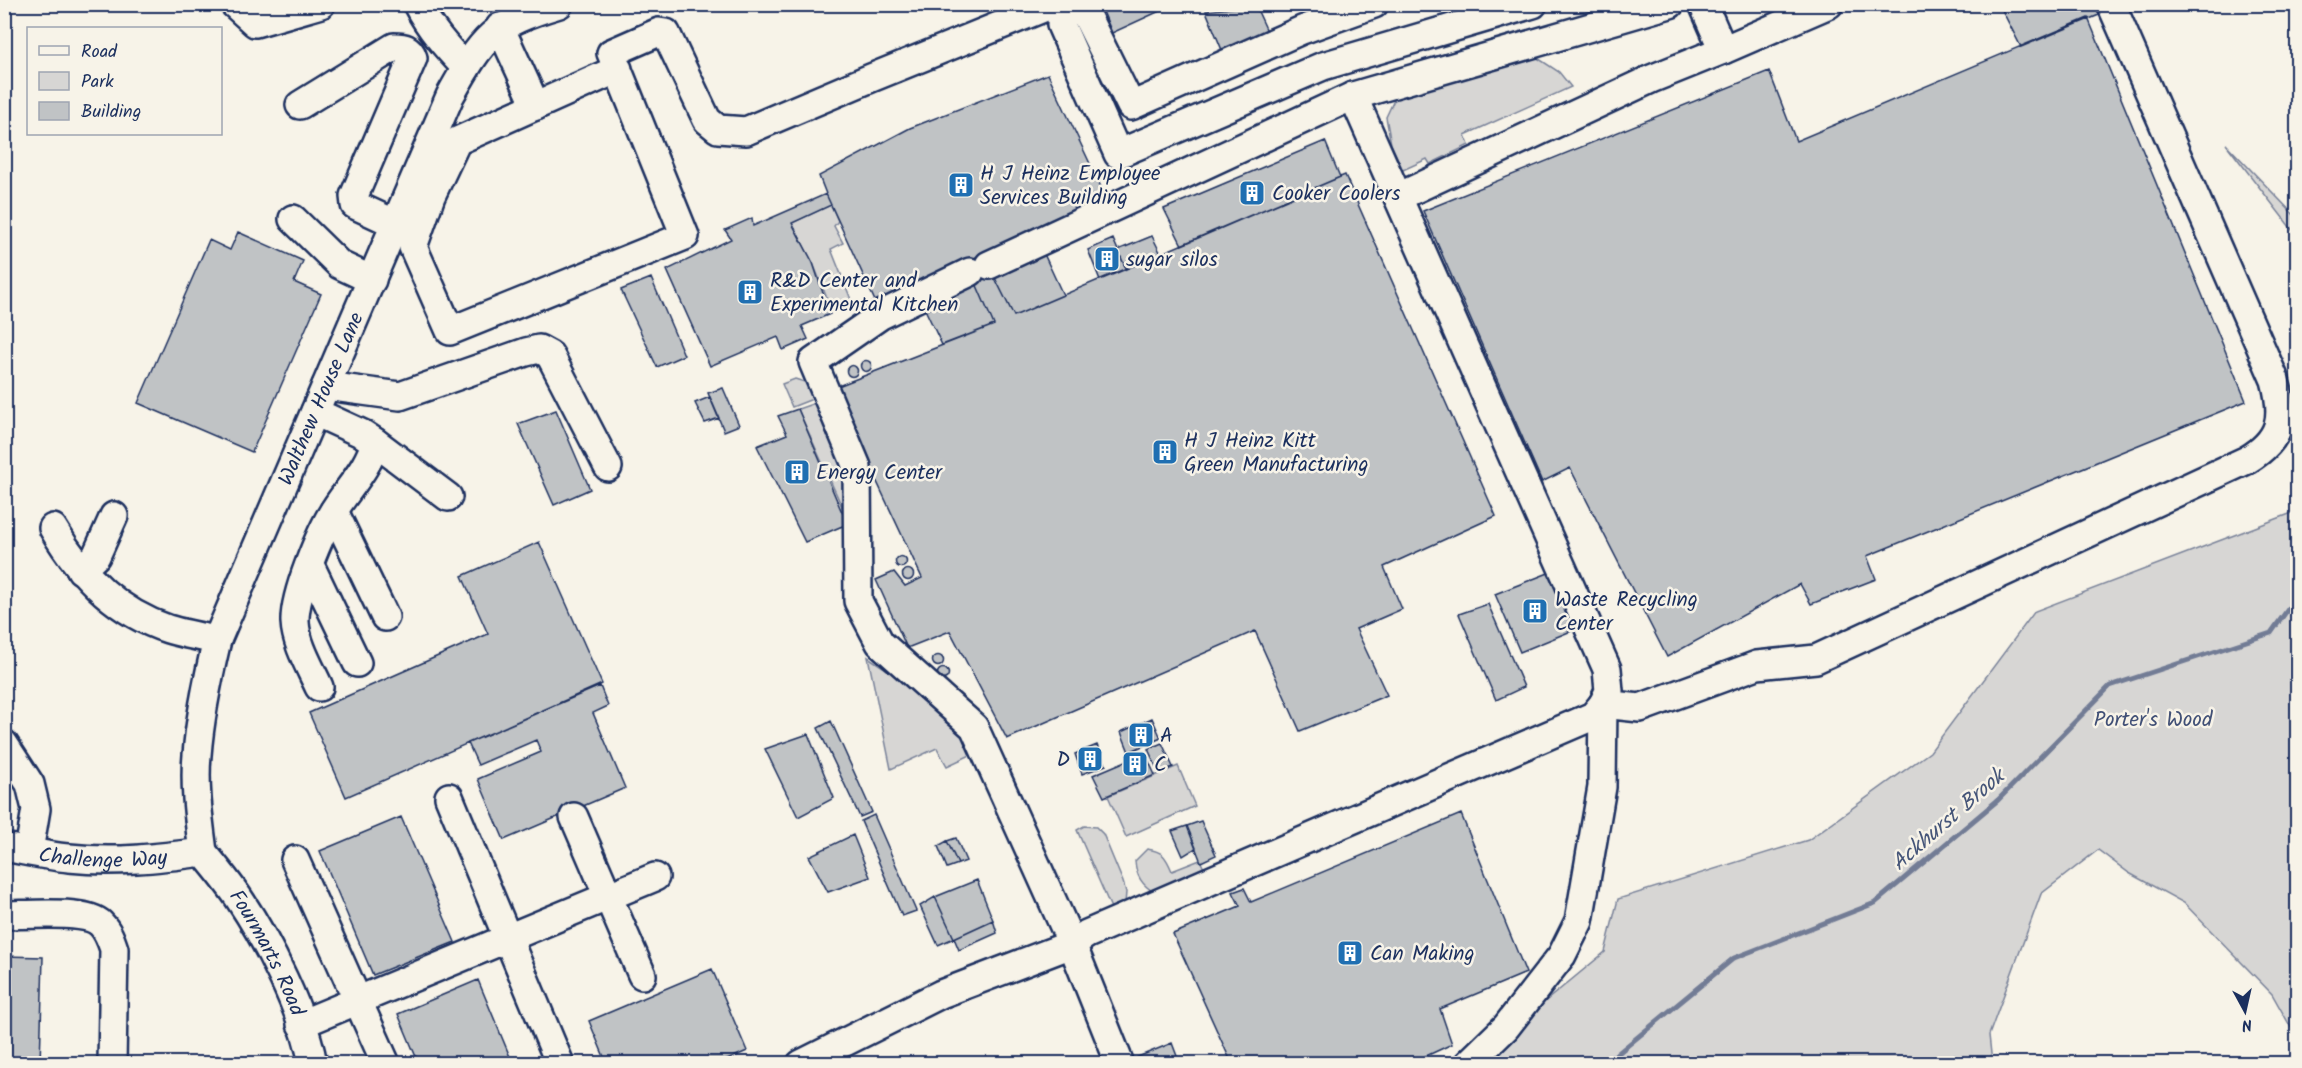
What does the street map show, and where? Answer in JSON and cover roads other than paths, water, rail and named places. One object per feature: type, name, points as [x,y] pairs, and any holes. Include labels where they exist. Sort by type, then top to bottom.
[{"type":"street","points":[[234,4],[255,23],[321,4]]},
{"type":"street","points":[[417,4],[429,26],[466,68]]},
{"type":"street","name":"Walthew House Lane","points":[[203,852],[197,801],[197,756],[207,683],[217,640],[450,96],[482,45],[500,27],[521,16],[559,4]]},
{"type":"street","points":[[618,69],[457,141],[431,196],[413,247],[450,332],[685,236],[612,53],[659,32],[666,33],[707,120],[718,129],[747,132],[871,78],[1053,4]]},
{"type":"street","points":[[1062,4],[1061,25],[1118,154],[1323,66],[1533,4]]},
{"type":"street","points":[[1068,4],[1086,15],[1131,106],[1302,30],[1374,4]]},
{"type":"street","points":[[1120,1064],[1072,944],[974,727],[880,643],[858,601],[857,467],[813,362],[880,315],[1353,96],[1670,4]]},
{"type":"street","points":[[1702,4],[1724,50]]},
{"type":"street","points":[[1398,197],[1652,79],[1829,4]]},
{"type":"street","points":[[1603,705],[1640,708],[1757,665],[1816,659],[2247,460],[2259,453],[2272,440],[2280,423],[2281,402],[2275,380],[2111,4]]},
{"type":"street","points":[[500,27],[536,106]]},
{"type":"street","points":[[300,105],[394,47],[404,47],[411,52],[413,58],[354,196],[355,205],[396,224]]},
{"type":"street","points":[[801,1064],[941,994],[1072,944],[1087,934],[1593,716],[1603,705],[1609,691],[1607,669],[1353,96]]},
{"type":"street","points":[[293,219],[340,265],[372,280]]},
{"type":"street","points":[[326,386],[400,396],[539,349],[550,355],[608,467]]},
{"type":"street","points":[[315,412],[363,434],[448,497]]},
{"type":"street","points":[[319,687],[299,643],[295,622],[297,605],[315,548],[334,511],[371,456],[375,442]]},
{"type":"street","points":[[334,511],[385,617]]},
{"type":"street","points":[[81,570],[96,556],[114,516]]},
{"type":"street","points":[[53,528],[81,570],[127,610],[166,628],[217,640]]},
{"type":"street","points":[[310,566],[357,663]]},
{"type":"street","points":[[1468,1064],[1506,1028],[1562,955],[1579,921],[1602,787],[1603,705]]},
{"type":"street","points":[[4,744],[30,784],[36,809],[17,849]]},
{"type":"street","points":[[449,797],[560,1064]]},
{"type":"street","points":[[573,817],[642,975]]},
{"type":"street","name":"Challenge Way","points":[[17,849],[68,858],[107,860],[146,859],[203,852]]},
{"type":"street","name":"Fourmarts Road","points":[[203,852],[240,899],[266,944],[301,1024],[313,1064]]},
{"type":"street","points":[[295,860],[386,1064]]},
{"type":"street","points":[[301,1024],[655,877]]},
{"type":"street","points":[[4,915],[84,915],[100,922],[109,933],[114,949],[112,1064]]},
{"type":"waterway","name":"Ackhurst Brook","points":[[1605,1064],[1734,958],[1875,903],[1998,800],[2110,686],[2271,633],[2298,595]]},
{"type":"place","name":"H J Heinz Employee Services Building","points":[[961,185]]},
{"type":"place","name":"Cooker Coolers","points":[[1252,193]]},
{"type":"place","name":"sugar silos","points":[[1107,259]]},
{"type":"place","name":"R&D Center and Experimental Kitchen","points":[[750,292]]},
{"type":"place","name":"H J Heinz Kitt Green Manufacturing","points":[[1165,452]]},
{"type":"place","name":"Energy Center","points":[[797,472]]},
{"type":"place","name":"Waste Recycling Center","points":[[1535,611]]},
{"type":"place","name":"A","points":[[1141,735]]},
{"type":"place","name":"D","points":[[1090,759]]},
{"type":"place","name":"C","points":[[1135,764]]},
{"type":"place","name":"Can Making","points":[[1350,953]]},
{"type":"park label","name":"Porter's Wood","points":[[2153,719]]}]
